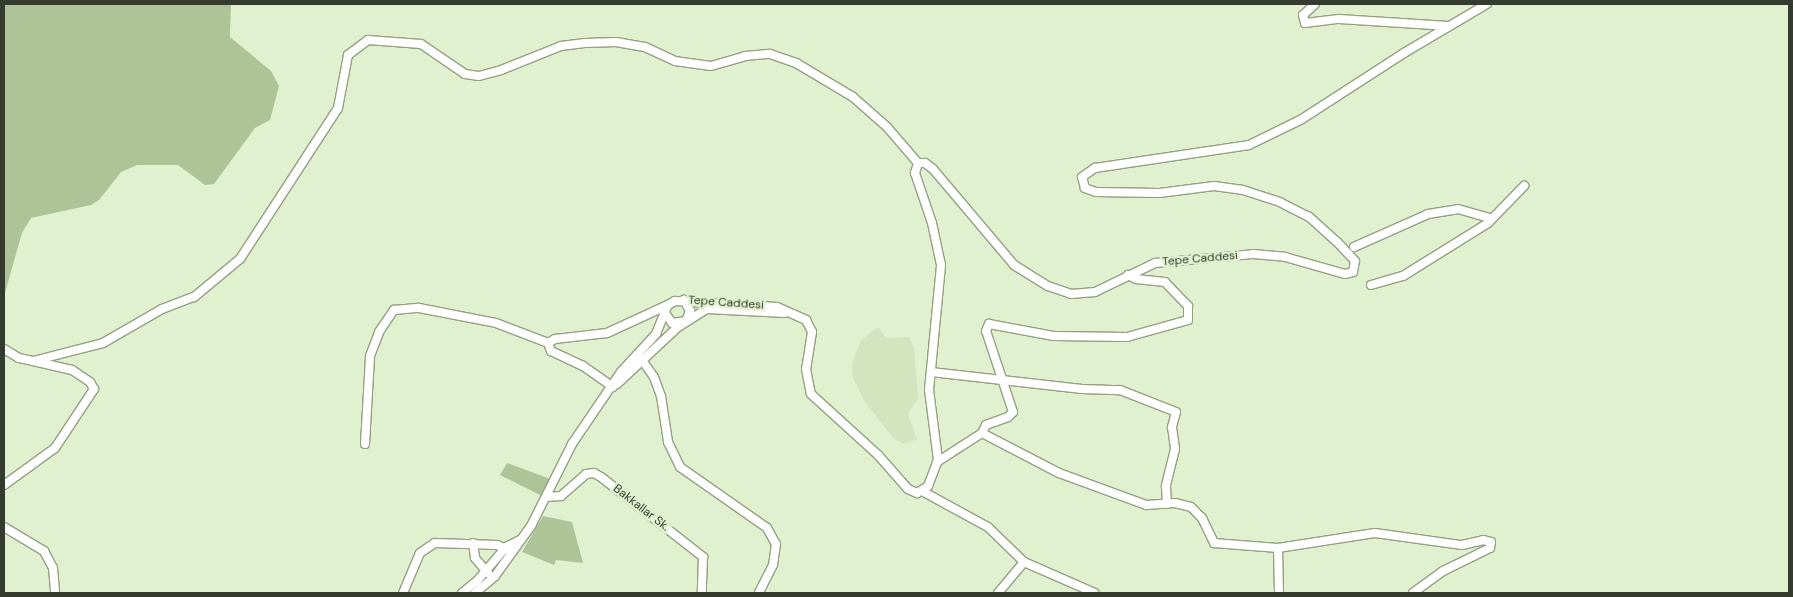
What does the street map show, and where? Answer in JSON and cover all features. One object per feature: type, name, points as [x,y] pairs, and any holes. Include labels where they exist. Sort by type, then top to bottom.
[{"type":"street","points":[[1315,4],[1303,15],[1305,23],[1339,19],[1449,26]]},
{"type":"street","name":"Tepe Caddesi","points":[[33,361],[103,343],[162,309],[194,297],[240,259],[338,108],[348,55],[368,40],[421,44],[465,74],[479,76],[501,70],[561,46],[585,43],[616,42],[645,47],[674,61],[710,66],[745,56],[770,54],[796,63],[853,97],[873,113],[918,163],[925,163],[933,169],[1005,256],[1035,279],[1077,295],[1095,292],[1155,263],[1253,254],[1310,262],[1345,274],[1353,272],[1355,261],[1337,242],[1310,217],[1280,202],[1243,190],[1214,186],[1159,193],[1096,192],[1085,188],[1082,177],[1088,170],[1104,166],[1249,145],[1302,119],[1487,4]]},
{"type":"street","points":[[918,163],[915,173],[932,223],[941,265],[931,372],[930,406],[937,462],[932,480],[922,491]]},
{"type":"street","points":[[1371,285],[1403,276],[1492,219],[1524,186]]},
{"type":"street","points":[[1354,247],[1428,214],[1458,209],[1492,219]]},
{"type":"street","points":[[937,462],[982,433],[986,425],[1008,417],[1013,412],[986,331],[989,324],[1054,336],[1127,337],[1188,320],[1188,306],[1165,282],[1136,279],[1128,275]]},
{"type":"street","points":[[548,343],[555,339],[607,333],[667,309],[672,323],[686,321],[690,311],[684,300]]},
{"type":"street","name":"Tepe Caddesi","points":[[509,549],[520,540],[547,497],[572,444],[613,387],[621,372],[656,334],[667,309],[684,300],[777,307],[806,320],[812,332],[806,369],[811,394],[878,455],[908,489],[912,492],[922,491],[988,527],[1024,562]]},
{"type":"street","points":[[365,444],[370,356],[379,332],[394,310],[419,308],[496,323],[548,343],[551,351],[583,366],[613,387]]},
{"type":"street","name":"Tepe Caddesi","points":[[613,387],[686,321],[715,308],[794,313]]},
{"type":"street","points":[[4,349],[19,358],[72,370],[90,382],[94,389],[55,448],[4,485]]},
{"type":"street","points":[[642,360],[654,377],[661,396],[668,442],[680,467],[768,528],[776,544],[773,565],[759,593]]},
{"type":"street","points":[[931,372],[1003,378],[1082,389],[1120,390],[1176,412],[1172,427],[1176,449],[1166,486],[1167,504]]},
{"type":"street","points":[[982,433],[1064,475],[1146,505],[1183,504],[1198,512],[1214,543],[1278,548],[1375,533],[1462,545],[1483,540],[1491,542],[1490,548],[1443,571],[1412,593]]},
{"type":"street","name":"Bakkallar Sk.","points":[[547,497],[561,496],[586,474],[594,473],[601,477],[703,557],[702,593]]},
{"type":"street","points":[[4,527],[44,551],[49,558],[56,593]]},
{"type":"street","points":[[403,593],[420,553],[435,543],[473,543],[509,549]]},
{"type":"street","points":[[473,543],[475,558],[485,571],[495,576]]},
{"type":"street","points":[[1278,548],[1279,593]]},
{"type":"street","points":[[462,593],[509,549]]},
{"type":"street","points":[[475,593],[495,576],[509,549]]},
{"type":"street","points":[[998,593],[1024,562],[1094,593]]},
{"type":"shaded area","points":[[4,4],[231,4],[230,37],[271,71],[279,86],[270,120],[255,128],[214,184],[205,185],[178,165],[137,165],[121,172],[99,200],[91,205],[31,218],[22,233],[4,296]]},
{"type":"shaded area","points":[[878,327],[886,338],[909,337],[914,347],[918,398],[908,414],[917,439],[905,444],[894,439],[865,402],[853,378],[852,364],[860,341]]},
{"type":"shaded area","points":[[507,463],[553,480],[544,497],[500,475]]},
{"type":"shaded area","points":[[543,516],[572,522],[583,563],[556,560],[554,565],[522,552]]}]
